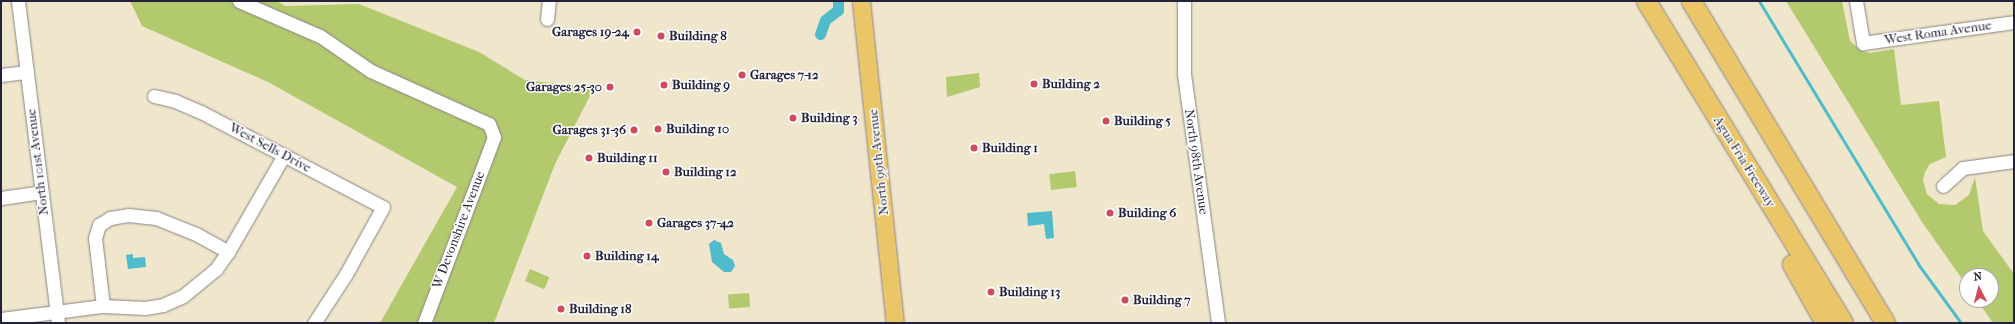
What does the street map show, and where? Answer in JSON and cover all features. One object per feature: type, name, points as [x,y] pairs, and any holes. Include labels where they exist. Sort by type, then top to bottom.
[{"type":"highway","name":"Agua Fria Freeway","points":[[1646,1],[1675,51],[1843,323]]},
{"type":"highway","points":[[1691,1],[1885,323]]},
{"type":"highway","points":[[1713,37],[1754,90],[1900,323]]},
{"type":"highway","points":[[1675,51],[1701,116],[1804,284],[1825,323]]},
{"type":"main road","name":"North 99th Avenue","points":[[862,1],[895,323]]},
{"type":"street","name":"North 101st Avenue","points":[[18,1],[57,318]]},
{"type":"street","name":"W Devonshire Avenue","points":[[239,1],[320,36],[371,71],[489,124],[494,137],[424,323]]},
{"type":"street","points":[[547,19],[549,1]]},
{"type":"street","name":"North 98th Avenue","points":[[1184,1],[1184,74],[1218,323]]},
{"type":"street","name":"West Roma Avenue","points":[[1856,1],[1863,43],[2014,22]]},
{"type":"street","points":[[1,75],[27,72]]},
{"type":"street","name":"West Sells Drive","points":[[154,96],[175,101],[201,112],[383,208],[346,274],[314,323]]},
{"type":"street","points":[[1,319],[57,318],[103,306],[145,308],[176,299],[194,289],[216,269],[228,252],[284,156]]},
{"type":"street","points":[[1943,186],[1963,168],[2014,161]]},
{"type":"street","points":[[1,198],[42,192]]},
{"type":"street","points":[[103,306],[95,238],[99,225],[110,218],[128,215],[156,218],[196,234],[228,252]]},
{"type":"green space","points":[[130,1],[276,1],[286,6],[359,4],[479,52],[525,80],[594,88],[555,164],[494,323],[380,323],[457,187],[268,82],[142,26]]},
{"type":"green space","points":[[1786,1],[1842,1],[1850,41],[1860,50],[1870,53],[1894,49],[1901,105],[1939,101],[1946,157],[1930,164],[1925,172],[1923,180],[1927,194],[1939,204],[1955,205],[1969,195],[1975,177],[1983,231],[2014,274],[2014,323],[1993,323],[1983,308],[1999,308],[1999,268],[1959,268],[1959,275],[1922,222]]},
{"type":"green space","points":[[979,73],[980,87],[947,97],[946,77]]},
{"type":"green space","points":[[1075,171],[1077,187],[1051,190],[1049,174]]},
{"type":"green space","points":[[530,269],[549,277],[544,289],[525,281]]},
{"type":"green space","points":[[749,293],[750,307],[729,308],[728,294]]},
{"type":"water","points":[[1052,211],[1054,238],[1046,239],[1044,224],[1028,226],[1027,213]]},
{"type":"water","points":[[714,240],[721,243],[724,254],[733,260],[735,266],[731,272],[724,272],[712,262],[709,244]]},
{"type":"water","points":[[133,254],[133,258],[145,257],[146,267],[128,269],[126,255]]},
{"type":"waterway","points":[[820,34],[825,20],[838,10],[838,1]]},
{"type":"waterway","points":[[1759,1],[1918,264],[1961,323]]},
{"type":"place","name":"Garages 19-24","points":[[637,32]]},
{"type":"place","name":"Building 8","points":[[661,36]]},
{"type":"place","name":"Garages 7-12","points":[[742,75]]},
{"type":"place","name":"Building 2","points":[[1034,84]]},
{"type":"place","name":"Building 9","points":[[664,85]]},
{"type":"place","name":"Garages 25-30","points":[[610,87]]},
{"type":"place","name":"Building 3","points":[[793,118]]},
{"type":"place","name":"Building 5","points":[[1106,121]]},
{"type":"place","name":"Building 10","points":[[658,129]]},
{"type":"place","name":"Garages 31-36","points":[[634,130]]},
{"type":"place","name":"Building 1","points":[[974,148]]},
{"type":"place","name":"Building 11","points":[[589,158]]},
{"type":"place","name":"Building 12","points":[[666,172]]},
{"type":"place","name":"Building 6","points":[[1110,213]]},
{"type":"place","name":"Garages 37-42","points":[[649,223]]},
{"type":"place","name":"Building 14","points":[[587,256]]},
{"type":"place","name":"Building 13","points":[[991,292]]},
{"type":"place","name":"Building 7","points":[[1125,300]]},
{"type":"place","name":"Building 18","points":[[561,309]]}]
